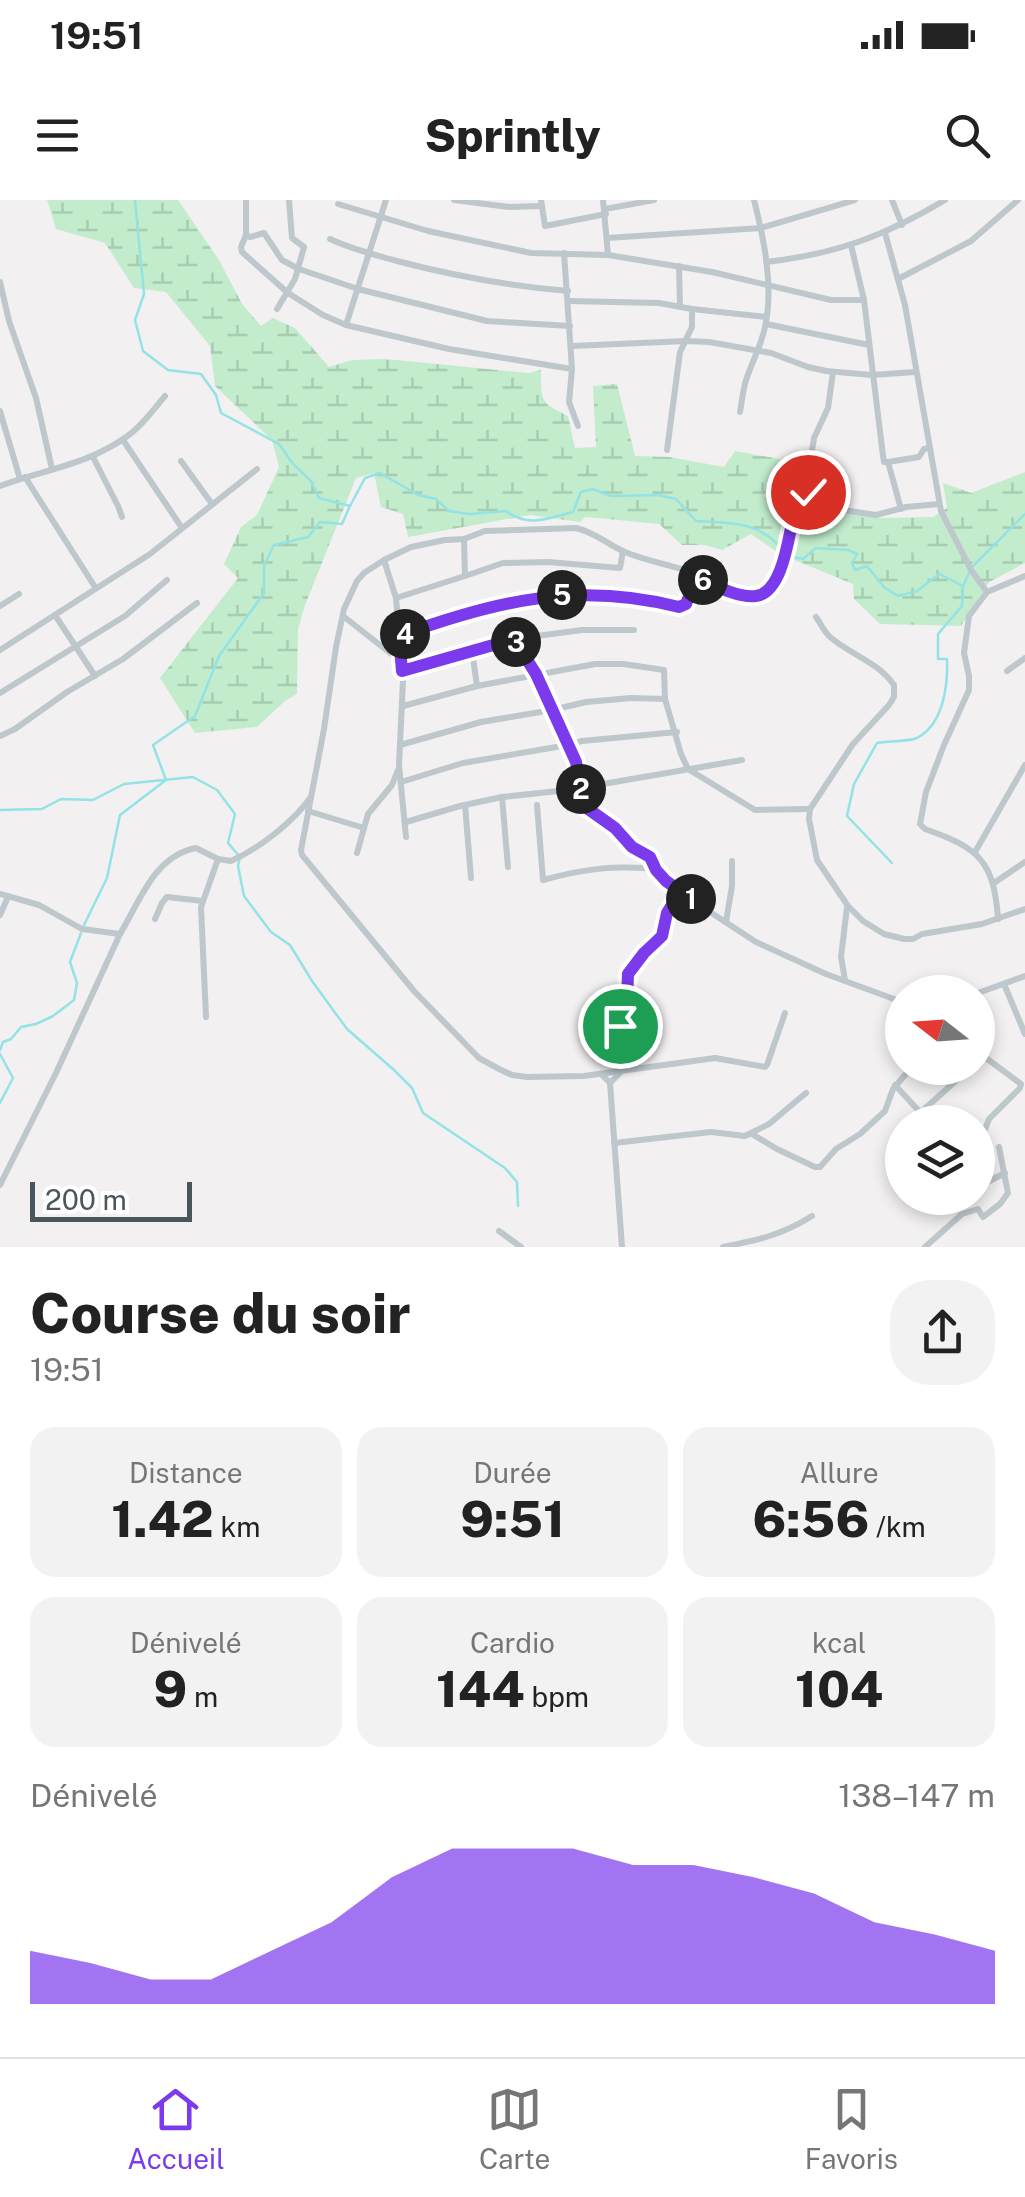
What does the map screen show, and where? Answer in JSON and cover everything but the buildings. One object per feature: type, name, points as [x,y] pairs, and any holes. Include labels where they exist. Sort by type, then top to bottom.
[{"type":"street","points":[[246,200],[242,252],[288,292],[324,315],[346,325],[449,349],[572,369]]},
{"type":"street","points":[[277,309],[299,269],[304,247],[292,238],[289,200]]},
{"type":"street","points":[[346,325],[386,200]]},
{"type":"street","points":[[454,200],[509,207],[541,203],[545,226],[654,200]]},
{"type":"street","points":[[603,200],[608,255]]},
{"type":"street","points":[[740,412],[767,320],[766,262],[754,200]]},
{"type":"street","points":[[607,238],[761,228],[855,200]]},
{"type":"street","points":[[892,200],[902,225]]},
{"type":"street","points":[[766,262],[808,257],[851,245],[902,225],[929,204],[945,200]]},
{"type":"street","points":[[898,279],[971,241],[1018,200]]},
{"type":"street","points":[[338,204],[380,218],[531,253],[608,255],[679,266],[831,300],[864,300]]},
{"type":"street","points":[[246,235],[250,238],[264,233],[277,255],[299,269],[358,289],[487,321],[570,326]]},
{"type":"street","points":[[885,233],[905,305],[939,504],[970,570],[987,592]]},
{"type":"street","points":[[330,239],[369,254],[508,285],[568,291]]},
{"type":"street","points":[[851,245],[864,300],[884,462],[919,457],[929,448]]},
{"type":"street","points":[[564,252],[572,346],[569,402],[578,426]]},
{"type":"street","points":[[679,266],[680,306]]},
{"type":"street","points":[[0,282],[36,398],[52,469]]},
{"type":"street","points":[[569,301],[660,303],[767,320],[869,345]]},
{"type":"street","points":[[667,450],[680,352],[692,327],[692,309]]},
{"type":"street","points":[[572,346],[686,340],[758,350],[833,372],[872,376],[915,372]]},
{"type":"street","points":[[785,1013],[765,1067],[715,1058],[601,1074],[512,1075],[479,1058],[414,992],[302,855],[301,847],[343,616],[364,572],[411,548],[464,539],[485,531],[576,528],[622,551],[686,570],[744,595],[762,596],[788,550],[803,469],[810,463],[814,438],[828,408],[833,372]]},
{"type":"street","points":[[0,486],[93,458],[130,435],[165,396]]},
{"type":"street","points":[[0,411],[22,478],[95,587]]},
{"type":"street","points":[[123,440],[182,528]]},
{"type":"street","points":[[93,458],[122,518]]},
{"type":"street","points":[[180,461],[212,504]]},
{"type":"street","points":[[888,462],[901,510]]},
{"type":"street","points":[[0,650],[150,554],[257,470]]},
{"type":"street","points":[[801,493],[817,495],[843,510],[882,515],[939,504]]},
{"type":"street","points":[[464,539],[465,576]]},
{"type":"street","points":[[396,598],[503,563],[620,568],[622,551]]},
{"type":"street","points":[[384,560],[396,598],[402,671],[399,764],[406,838]]},
{"type":"street","points":[[998,919],[994,884],[975,852],[925,830],[920,824],[926,792],[969,690],[964,654],[967,622],[987,592],[1025,576]]},
{"type":"street","points":[[399,636],[500,604],[558,595],[624,595],[679,607],[686,604],[697,577]]},
{"type":"street","points":[[0,693],[125,616],[167,580]]},
{"type":"street","points":[[0,606],[19,594]]},
{"type":"street","points":[[0,736],[123,659],[197,602]]},
{"type":"street","points":[[55,615],[94,676]]},
{"type":"street","points":[[343,616],[400,660]]},
{"type":"street","points":[[816,618],[827,634],[888,676],[895,691],[889,705],[861,734],[810,809],[817,860],[848,906],[863,922],[904,940],[1025,909]]},
{"type":"street","points":[[402,671],[514,639],[582,630],[634,630]]},
{"type":"street","points":[[514,639],[536,674],[576,762],[584,806],[615,828],[632,847],[650,857],[666,881],[756,942],[885,996]]},
{"type":"street","points":[[472,651],[477,686]]},
{"type":"street","points":[[1007,671],[1025,658]]},
{"type":"street","points":[[403,706],[477,686],[595,664],[664,670],[665,699],[688,770],[755,810],[810,809]]},
{"type":"street","points":[[400,745],[481,722],[586,702],[665,699]]},
{"type":"street","points":[[401,782],[462,763],[582,741],[677,732]]},
{"type":"street","points":[[406,822],[502,797],[742,760]]},
{"type":"street","points":[[357,852],[370,811],[392,785],[399,764]]},
{"type":"street","points":[[975,852],[1025,764]]},
{"type":"street","points":[[502,797],[508,867]]},
{"type":"street","points":[[466,805],[471,878]]},
{"type":"street","points":[[537,805],[543,880],[611,866],[656,870]]},
{"type":"street","points":[[306,810],[364,828]]},
{"type":"street","points":[[0,1185],[120,934],[151,878],[180,852],[196,848],[231,861],[306,810]]},
{"type":"street","points":[[206,1017],[201,913],[218,859]]},
{"type":"street","points":[[726,922],[732,860]]},
{"type":"street","points":[[994,884],[1025,862]]},
{"type":"street","points":[[0,915],[4,896],[39,905],[82,929],[120,934]]},
{"type":"street","points":[[155,919],[167,898],[203,901]]},
{"type":"street","points":[[610,1083],[620,1072],[620,1033],[628,974],[662,936],[672,905],[693,900]]},
{"type":"street","points":[[844,980],[842,957],[848,906]]},
{"type":"street","points":[[995,987],[1025,976]]},
{"type":"street","points":[[1004,984],[1025,1034]]},
{"type":"street","points":[[995,1067],[1021,1084],[995,1112]]},
{"type":"street","points":[[601,1074],[610,1083],[622,1247]]},
{"type":"street","points":[[752,1134],[820,1167],[836,1149],[885,1111],[896,1085],[913,1105]]},
{"type":"street","points":[[929,1105],[951,1085]]},
{"type":"street","points":[[614,1143],[711,1132],[752,1134],[806,1093]]},
{"type":"street","points":[[925,1247],[962,1214],[978,1209],[983,1217],[1000,1204],[1008,1193],[999,1147]]},
{"type":"street","points":[[995,1179],[1005,1174]]},
{"type":"street","points":[[724,1247],[790,1230],[812,1216]]},
{"type":"street","points":[[500,1231],[521,1247]]},
{"type":"green space","points":[[47,200],[178,200],[219,260],[242,304],[261,326],[273,318],[295,328],[329,367],[352,360],[386,359],[529,373],[541,370],[544,400],[568,416],[575,448],[596,447],[593,386],[617,384],[635,456],[669,457],[724,467],[735,451],[780,459],[764,496],[777,502],[810,495],[840,513],[882,518],[933,517],[947,508],[943,483],[971,493],[1025,472],[1025,563],[989,582],[961,626],[880,624],[854,599],[853,584],[780,554],[751,534],[722,550],[682,545],[659,524],[585,517],[580,522],[530,515],[408,537],[403,514],[381,507],[374,473],[356,478],[305,605],[298,629],[297,694],[257,727],[195,733],[160,678],[238,578],[224,564],[241,527],[257,515],[279,467],[272,440],[215,386],[210,346],[166,292],[134,288],[105,243],[56,229]]},
{"type":"waterway","points":[[135,200],[144,294],[135,320],[143,351],[168,370],[201,374],[216,395],[221,413],[279,444],[311,481],[319,498],[350,506],[365,478],[380,473],[418,495],[436,499],[449,511],[506,511],[531,520],[573,512],[581,492],[593,489],[611,496],[658,495],[676,499],[696,521],[733,524],[766,534],[783,552]]},
{"type":"waterway","points":[[84,925],[107,878],[120,815],[166,780],[153,745],[195,716],[219,656],[264,593],[264,565],[274,545],[308,537],[320,522],[342,524],[350,506]]},
{"type":"waterway","points":[[973,566],[1025,514]]},
{"type":"waterway","points":[[792,557],[803,559],[816,548],[848,550],[857,554],[852,563],[855,570],[867,566],[884,587],[898,596],[917,591],[939,574],[963,586],[969,573]]},
{"type":"waterway","points":[[892,863],[847,816],[854,784],[877,743],[917,738],[939,713],[947,680],[947,659],[938,659],[938,634],[962,606],[963,586]]},
{"type":"waterway","points":[[0,810],[42,809],[61,799],[93,800],[124,784],[193,777],[217,790],[235,814],[228,843],[240,857],[244,896],[271,932],[290,945],[347,1029],[412,1088],[423,1113],[505,1168],[517,1182],[518,1206]]},
{"type":"waterway","points":[[0,1050],[3,1042],[21,1027],[53,1016],[74,1000],[77,983],[70,962],[81,933]]},
{"type":"waterway","points":[[0,1054],[13,1078],[0,1103]]},
{"type":"route","points":[[620,1026],[627,1002],[628,974],[664,933],[672,905],[693,900],[666,881],[650,857],[632,847],[615,828],[584,806],[576,762],[536,674],[514,639],[402,671],[399,636],[500,604],[558,595],[624,595],[679,607],[686,604],[697,577],[744,595],[762,596],[775,580],[788,550],[801,493],[808,492]]}]
